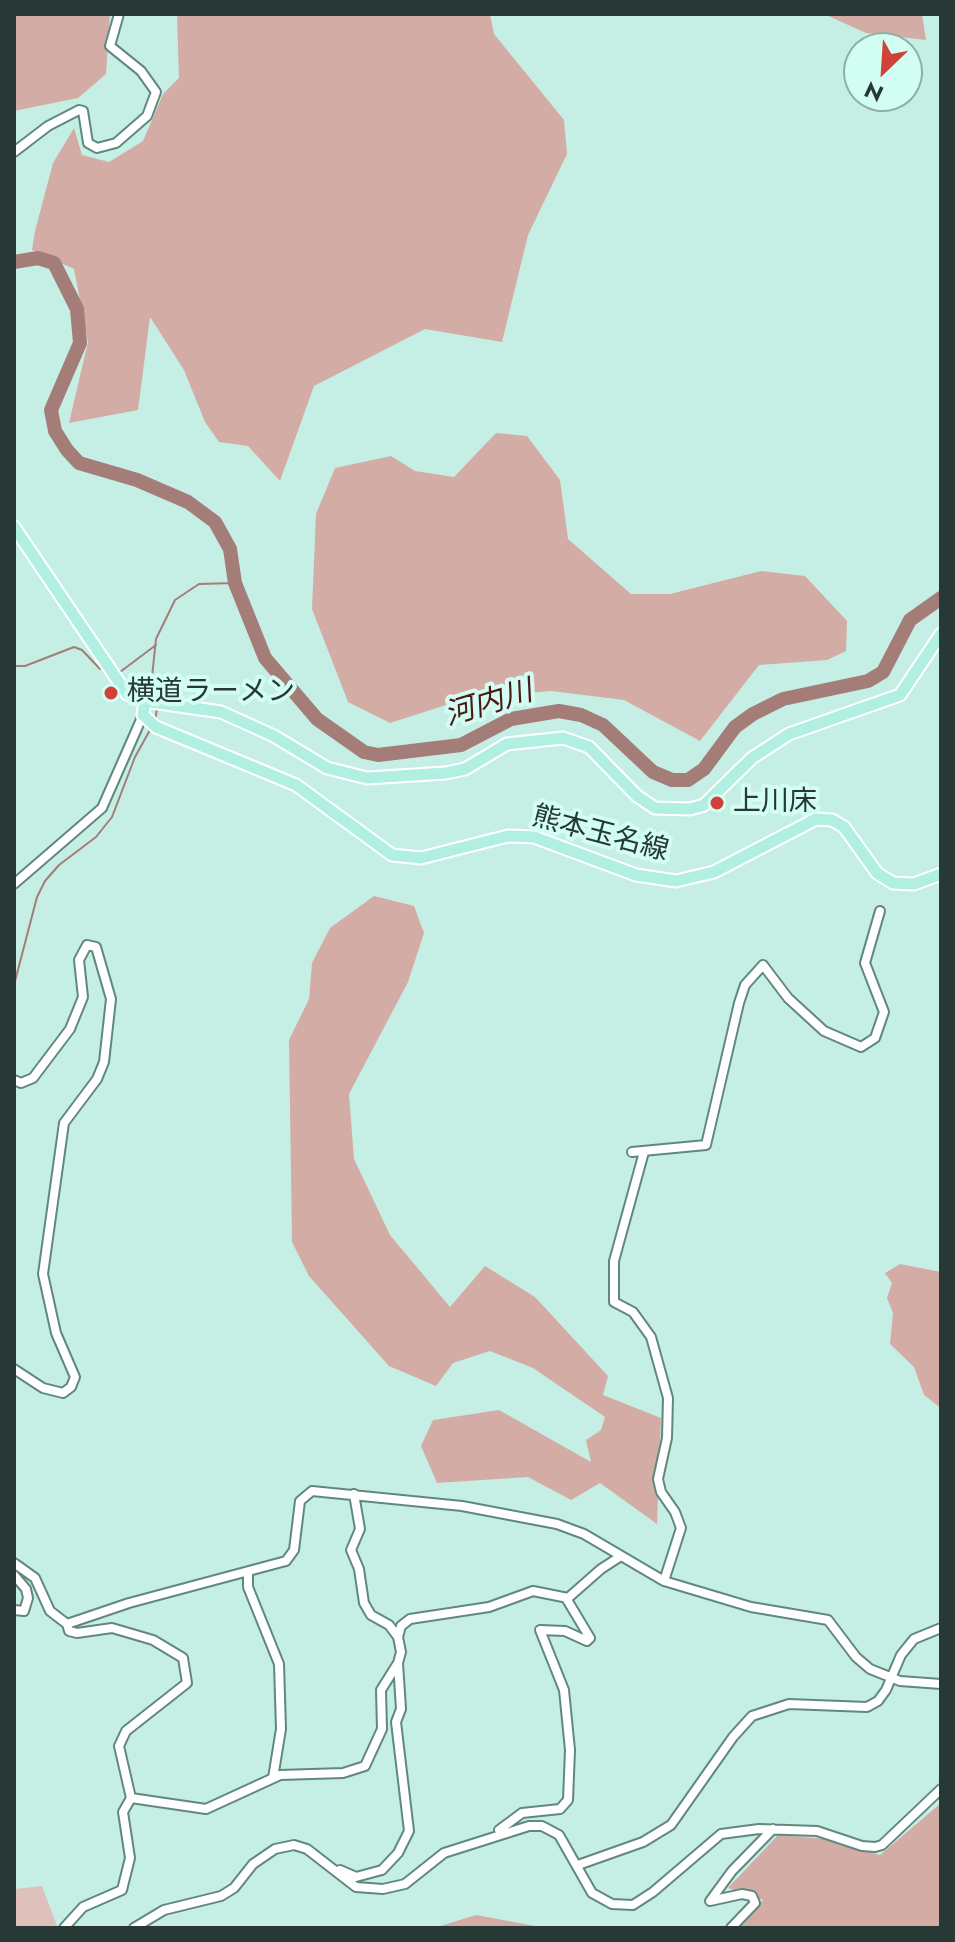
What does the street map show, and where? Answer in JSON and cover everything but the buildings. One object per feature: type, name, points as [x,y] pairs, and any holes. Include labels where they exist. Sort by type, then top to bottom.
[{"type":"main road","points":[[14,527],[127,694],[145,701],[221,712],[274,736],[327,768],[367,778],[446,773],[465,769],[507,744],[545,739],[576,740],[599,755],[643,801],[655,808],[677,811],[704,805],[752,758],[789,734],[900,695],[941,634]]},
{"type":"main road","points":[[143,715],[145,701]]},
{"type":"main road","name":"熊本玉名線","points":[[143,715],[156,727],[296,785],[392,855],[421,858],[508,836],[534,837],[636,875],[676,881],[714,872],[816,819],[832,820],[844,827],[877,873],[893,883],[914,884],[941,874]]},
{"type":"street","points":[[14,152],[48,126],[79,110],[83,111],[88,143],[97,148],[116,143],[147,116],[156,92],[141,71],[110,46],[119,14]]},
{"type":"street","points":[[14,884],[102,808],[143,715]]},
{"type":"street","points":[[632,1152],[706,1145],[739,1003],[745,985],[763,965],[788,998],[824,1031],[861,1047],[875,1038],[884,1012],[865,963],[880,911]]},
{"type":"street","points":[[14,1080],[21,1083],[33,1078],[70,1029],[83,997],[79,960],[87,945],[96,947],[111,999],[104,1062],[97,1079],[64,1123],[43,1274],[56,1333],[75,1377],[71,1387],[63,1393],[43,1388],[14,1369]]},
{"type":"street","points":[[644,1152],[614,1261],[614,1302],[633,1312],[651,1337],[668,1398],[667,1438],[658,1479],[661,1492],[675,1512],[681,1528],[673,1563],[664,1581]]},
{"type":"street","points":[[67,1624],[129,1603],[248,1573],[291,1557],[300,1501],[307,1492],[354,1494],[462,1506],[557,1524],[584,1534],[664,1581],[751,1607],[828,1620],[856,1657],[891,1679],[922,1685],[941,1684]]},
{"type":"street","points":[[131,1798],[206,1809],[273,1778],[355,1772],[365,1766],[382,1729],[381,1690],[398,1663],[401,1652],[398,1637],[389,1625],[371,1615],[364,1603],[362,1581],[351,1550],[360,1529],[354,1494]]},
{"type":"street","points":[[566,1598],[621,1556]]},
{"type":"street","points":[[14,1563],[35,1578],[50,1611],[67,1624],[69,1631],[77,1633],[112,1628],[172,1649],[183,1658],[187,1683],[126,1731],[119,1746],[131,1798],[123,1812],[130,1858],[122,1890],[83,1907],[64,1928]]},
{"type":"street","points":[[248,1573],[248,1587],[279,1664],[281,1729],[273,1778]]},
{"type":"street","points":[[14,1575],[26,1589],[28,1598],[24,1611],[14,1610]]},
{"type":"street","points":[[398,1637],[401,1626],[410,1619],[489,1607],[533,1591],[566,1598],[590,1638],[587,1641],[565,1631],[540,1630],[564,1690],[570,1750],[568,1800],[560,1809],[522,1813],[498,1834]]},
{"type":"street","points":[[578,1865],[643,1842],[671,1825],[733,1737],[752,1716],[789,1704],[867,1707],[878,1701],[901,1655],[914,1639],[941,1628]]},
{"type":"street","points":[[331,1870],[356,1877],[382,1870],[406,1840],[409,1831],[401,1785],[403,1761],[396,1722],[401,1709],[398,1663]]},
{"type":"street","points":[[134,1928],[164,1910],[221,1896],[234,1888],[253,1864],[275,1849],[294,1845],[307,1849],[356,1887],[396,1888],[444,1853],[529,1826],[550,1829],[566,1842],[584,1882],[603,1901],[633,1905],[653,1892],[721,1834],[773,1829],[833,1833],[862,1846],[875,1847],[882,1845],[941,1789]]},
{"type":"street","points":[[731,1928],[755,1903],[752,1896],[742,1894],[710,1901],[732,1871],[773,1829]]},
{"type":"shaded area","points":[[14,14],[110,14],[106,74],[78,98],[14,111]]},
{"type":"shaded area","points":[[177,14],[490,14],[494,34],[564,120],[567,154],[528,235],[502,342],[425,329],[314,386],[280,481],[248,446],[219,442],[205,422],[184,370],[150,317],[138,410],[69,423],[88,342],[74,269],[32,250],[35,231],[53,163],[74,128],[82,155],[109,162],[143,141],[163,94],[179,78]]},
{"type":"shaded area","points":[[824,14],[922,14],[926,40],[923,40],[923,32],[864,32]]},
{"type":"shaded area","points":[[496,433],[527,436],[560,480],[568,539],[631,594],[670,594],[761,571],[805,576],[847,621],[846,651],[827,660],[759,665],[700,741],[624,700],[551,691],[468,698],[390,723],[348,702],[312,609],[316,514],[335,468],[391,456],[415,471],[454,477]]},
{"type":"shaded area","points":[[374,896],[414,906],[424,933],[408,982],[349,1094],[354,1159],[390,1235],[450,1307],[485,1266],[535,1297],[608,1376],[603,1395],[661,1418],[657,1524],[600,1483],[571,1500],[528,1477],[437,1483],[421,1446],[433,1420],[499,1410],[591,1462],[586,1440],[601,1430],[605,1417],[533,1368],[490,1351],[453,1363],[436,1386],[389,1366],[309,1276],[292,1242],[289,1040],[309,999],[312,963],[330,928]]},
{"type":"shaded area","points":[[900,1264],[941,1272],[941,1408],[924,1395],[914,1367],[890,1344],[893,1313],[887,1298],[892,1283],[885,1273]]},
{"type":"shaded area","points":[[941,1803],[941,1928],[740,1928],[763,1900],[728,1888],[778,1835],[827,1839],[880,1855]]},
{"type":"shaded area","points":[[42,1886],[58,1928],[14,1928],[14,1889]]},
{"type":"shaded area","points":[[476,1915],[546,1928],[434,1928]]},
{"type":"waterway","name":"河内川","points":[[14,262],[38,258],[54,263],[77,309],[80,343],[51,410],[55,431],[67,450],[79,463],[137,480],[188,502],[215,522],[230,549],[235,583],[265,658],[317,719],[364,752],[378,755],[461,745],[511,719],[559,711],[581,715],[603,725],[653,772],[672,780],[688,780],[704,769],[735,727],[753,714],[783,699],[868,681],[883,672],[910,620],[941,598]]},
{"type":"waterway","points":[[150,696],[156,639],[175,600],[199,584],[235,583]]},
{"type":"waterway","points":[[120,672],[156,645]]},
{"type":"waterway","points":[[14,666],[25,666],[74,647],[82,650],[100,669]]},
{"type":"waterway","points":[[155,721],[157,709]]},
{"type":"waterway","points":[[14,985],[37,897],[45,881],[59,865],[96,837],[112,817],[135,757],[150,730]]},
{"type":"place","name":"横道ラーメン","points":[[111,693]]},
{"type":"place","name":"上川床","points":[[717,803]]}]
